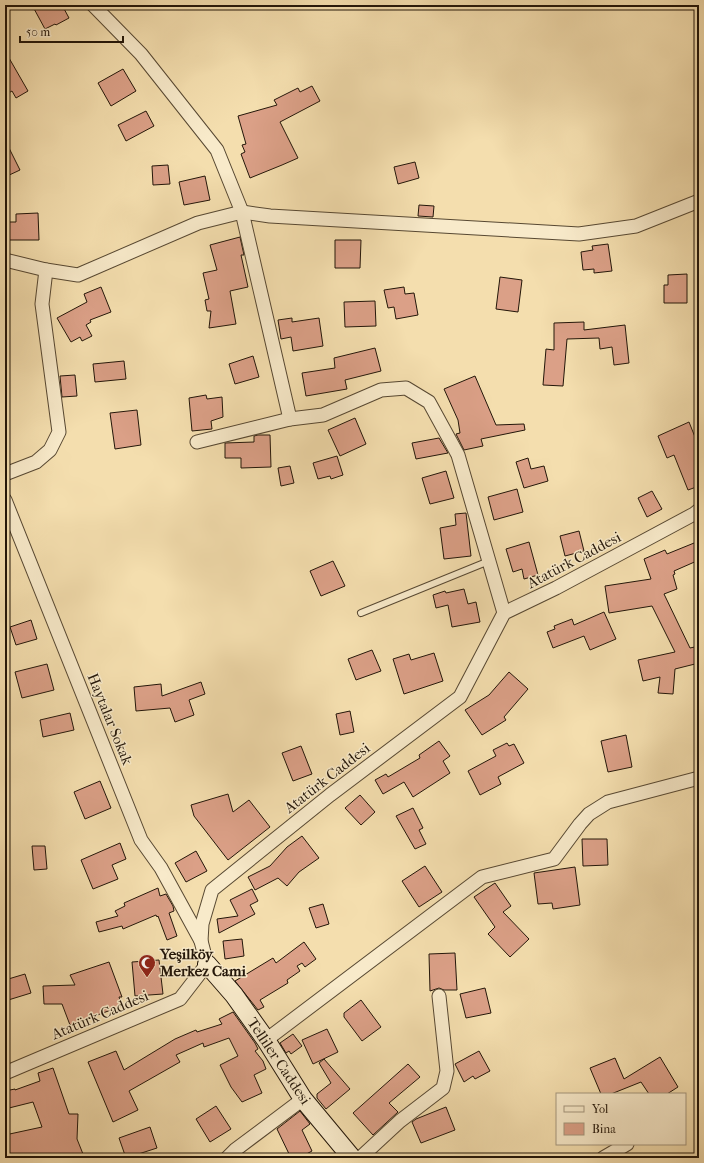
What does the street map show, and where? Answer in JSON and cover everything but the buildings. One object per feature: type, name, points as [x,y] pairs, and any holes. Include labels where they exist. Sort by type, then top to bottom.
[{"type":"street","points":[[93,5],[141,54],[217,150],[242,212],[290,419]]},
{"type":"street","points":[[5,260],[46,270],[78,275],[198,223],[242,212],[270,216],[579,234],[636,226],[699,201]]},
{"type":"street","points":[[5,474],[36,462],[50,450],[59,432],[42,304],[46,270]]},
{"type":"street","points":[[197,442],[290,419],[323,415],[381,390],[406,388],[429,402],[458,455],[504,613]]},
{"type":"street","name":"Haytalar Sokak","points":[[5,500],[141,840],[161,868],[201,941]]},
{"type":"street","name":"Atatürk Caddesi","points":[[5,1073],[180,999],[207,964],[201,941],[202,924],[212,890],[330,795],[460,697],[504,613],[556,588],[699,510]]},
{"type":"street","points":[[266,1040],[482,877],[554,860],[589,814],[608,802],[699,778]]},
{"type":"street","name":"Telliler Caddesi","points":[[207,964],[234,995],[266,1040],[303,1099],[352,1158]]},
{"type":"street","points":[[360,1158],[400,1121],[443,1088],[447,1072],[439,996]]},
{"type":"street","points":[[227,1158],[235,1150],[303,1099]]},
{"type":"street","points":[[603,1158],[625,1145]]},
{"type":"lane","points":[[361,613],[489,561]]},
{"type":"place","name":"Yeşilköy Merkez Cami","points":[[147,978]]}]
